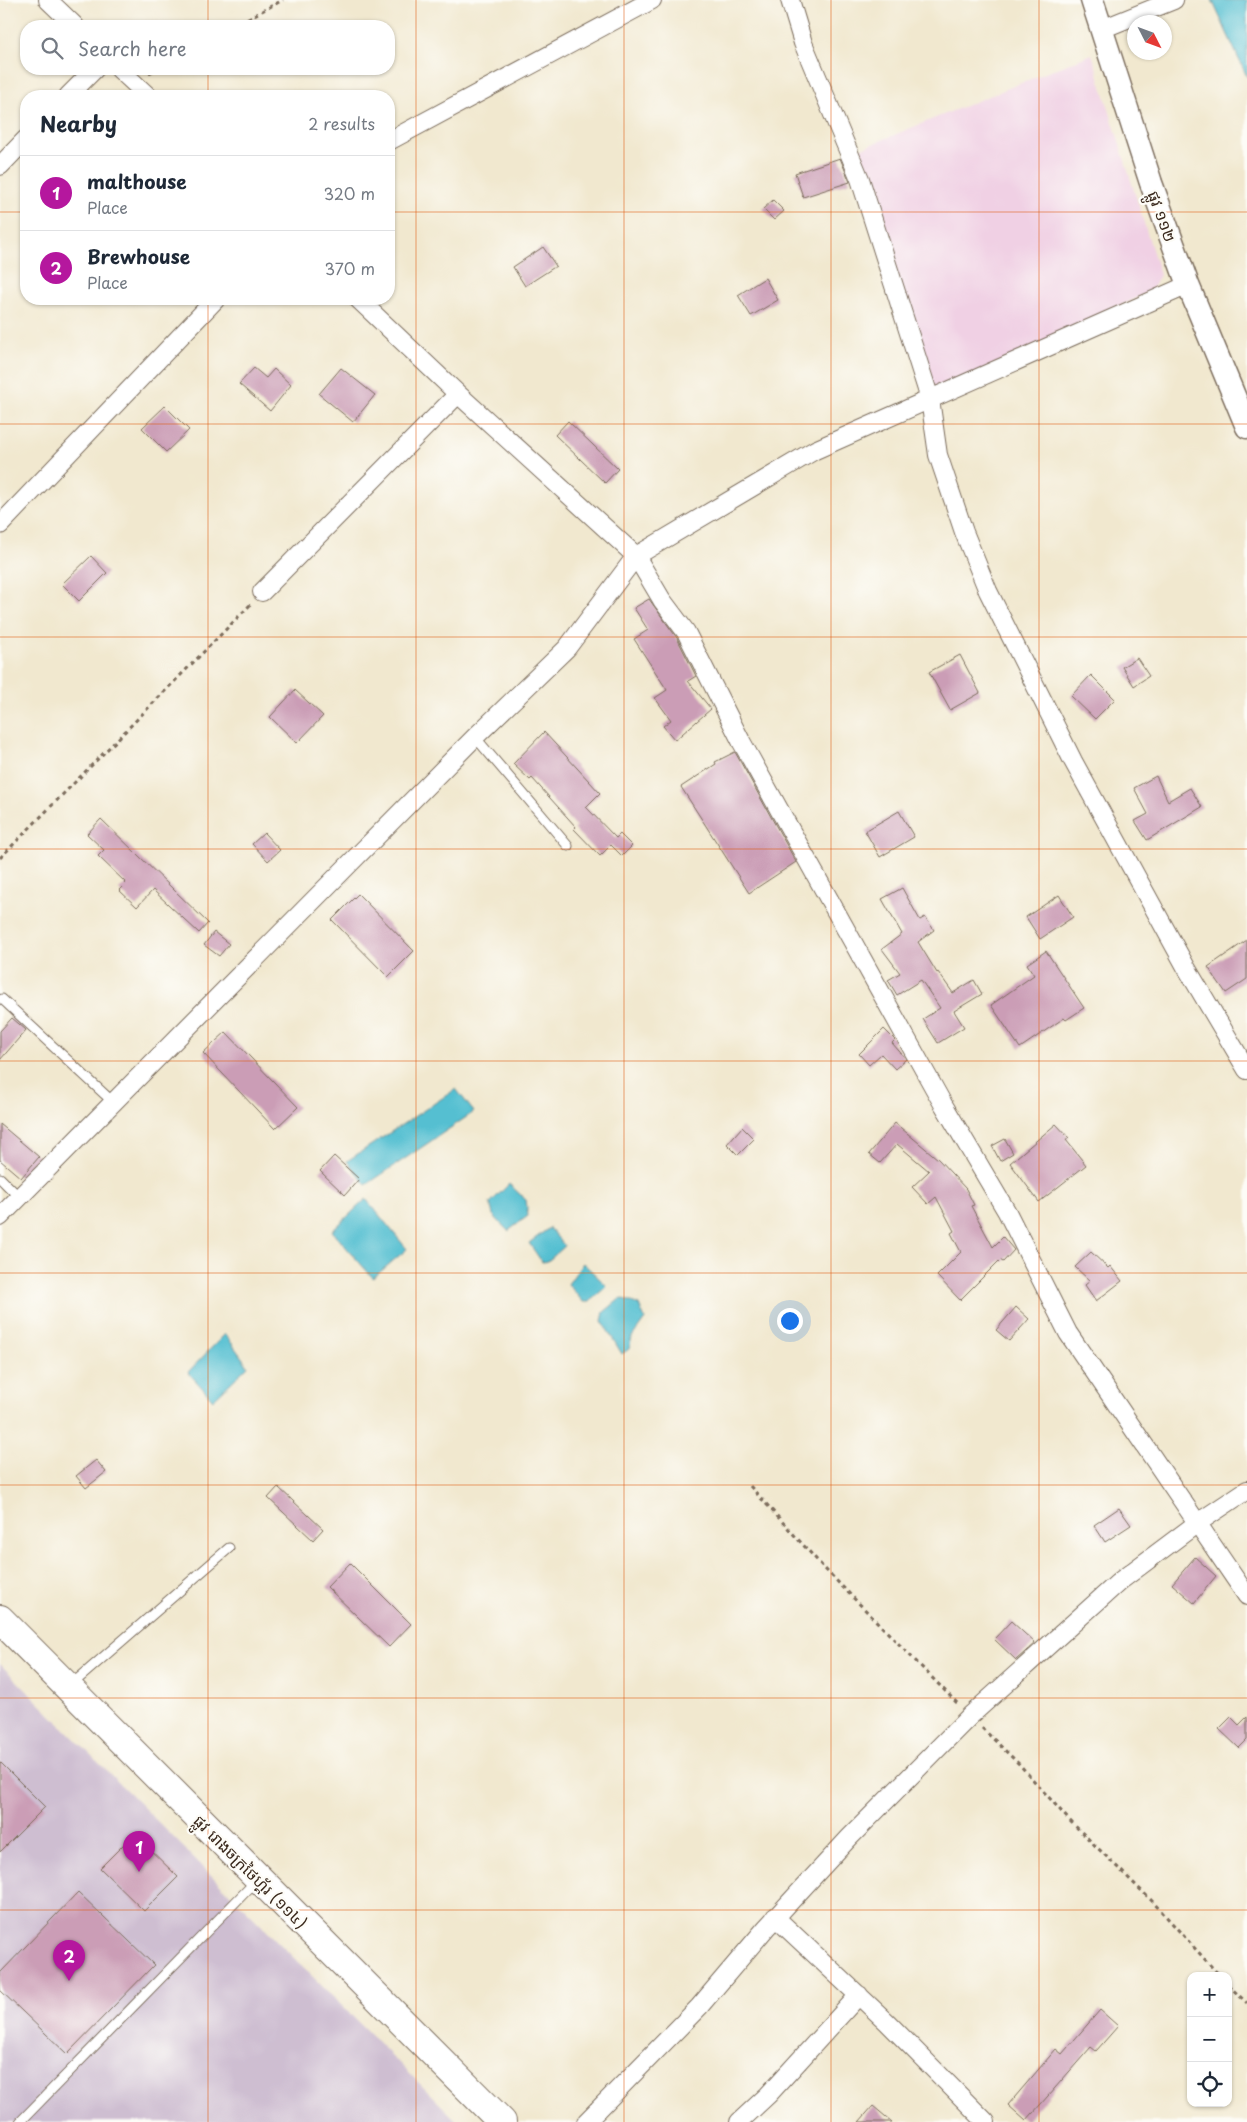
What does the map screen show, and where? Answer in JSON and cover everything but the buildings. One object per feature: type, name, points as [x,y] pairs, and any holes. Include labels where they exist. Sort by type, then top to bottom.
[{"type":"main road","name":"ផ្លូវ រោងចក្រថៃហ្គ័រ (១១៤)","points":[[0,1619],[502,2122]]},
{"type":"street","points":[[48,0],[69,20]]},
{"type":"street","points":[[395,138],[652,0]]},
{"type":"street","points":[[790,0],[803,43],[860,179],[930,399],[938,455],[964,532],[988,591],[1073,761],[1186,967],[1247,1070]]},
{"type":"street","name":"ផ្លូវ ១១២","points":[[1092,0],[1151,183],[1188,285],[1247,427]]},
{"type":"street","points":[[1102,29],[1174,0]]},
{"type":"street","points":[[74,90],[89,75]]},
{"type":"street","points":[[126,75],[142,90]]},
{"type":"street","points":[[0,166],[20,145]]},
{"type":"street","points":[[0,1217],[475,737],[567,648],[636,556],[815,450],[1188,285]]},
{"type":"street","points":[[0,525],[210,305]]},
{"type":"street","points":[[364,305],[458,394],[636,556],[662,600],[686,632],[741,741],[943,1104],[1007,1212],[1068,1333],[1196,1524],[1247,1596]]},
{"type":"street","points":[[262,592],[458,394]]},
{"type":"street","points":[[586,2122],[699,2006],[775,1917],[849,1838],[970,1716],[1120,1581],[1196,1524],[1247,1490]]},
{"type":"street","points":[[775,1917],[859,1995],[986,2122]]},
{"type":"street","points":[[739,2122],[768,2095],[859,1995]]},
{"type":"lane","points":[[475,737],[568,846]]},
{"type":"lane","points":[[2,999],[114,1103]]},
{"type":"lane","points":[[0,1178],[19,1198]]},
{"type":"lane","points":[[68,1688],[229,1548]]},
{"type":"lane","points":[[20,2122],[259,1878]]},
{"type":"path","points":[[244,20],[283,0]]},
{"type":"path","points":[[0,858],[262,592]]},
{"type":"path","points":[[750,1486],[824,1568],[1019,1764],[1069,1820],[1152,1901],[1216,1972]]},
{"type":"path","points":[[1232,1988],[1247,2004]]},
{"type":"shaded area","points":[[1092,54],[1160,275],[1151,291],[933,394],[855,151]]},
{"type":"shaded area","points":[[0,1664],[458,2122],[0,2122]]},
{"type":"water","points":[[1212,0],[1247,0],[1247,77]]},
{"type":"water","points":[[456,1089],[474,1112],[366,1185],[347,1161]]},
{"type":"water","points":[[509,1184],[526,1200],[528,1216],[508,1231],[493,1215],[490,1203]]},
{"type":"water","points":[[366,1199],[407,1249],[373,1278],[332,1231]]},
{"type":"water","points":[[549,1228],[565,1246],[548,1261],[542,1262],[529,1243]]},
{"type":"water","points":[[583,1263],[607,1286],[589,1302],[583,1302],[568,1284]]},
{"type":"water","points":[[621,1298],[639,1305],[645,1319],[632,1337],[629,1349],[622,1354],[602,1321],[604,1312]]},
{"type":"water","points":[[225,1334],[248,1366],[213,1400],[188,1372]]},
{"type":"place","name":"malthouse","points":[[139,1872]]},
{"type":"place","name":"Brewhouse","points":[[69,1981]]}]
